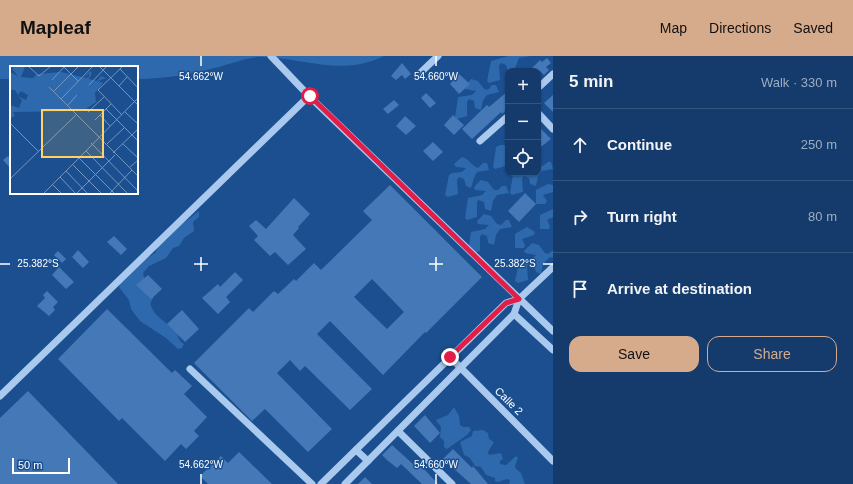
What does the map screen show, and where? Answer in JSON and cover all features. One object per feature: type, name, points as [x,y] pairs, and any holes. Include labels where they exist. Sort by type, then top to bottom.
[{"type":"street","points":[[271,56],[310,96],[553,331]]},
{"type":"street","points":[[418,75],[438,56]]},
{"type":"street","points":[[541,85],[553,74]]},
{"type":"street","points":[[0,396],[310,96]]},
{"type":"street","points":[[541,116],[553,128]]},
{"type":"street","points":[[480,142],[505,119]]},
{"type":"street","points":[[321,484],[506,303],[519,299],[553,267]]},
{"type":"street","points":[[345,484],[514,314],[519,299]]},
{"type":"street","points":[[514,314],[553,350]]},
{"type":"street","name":"Calle 2","points":[[450,357],[553,461]]},
{"type":"street","points":[[190,368],[312,484]]},
{"type":"street","points":[[398,431],[452,484]]},
{"type":"street","points":[[356,450],[368,461]]},
{"type":"shaded area","points":[[0,56],[384,56],[367,62],[336,66],[257,57],[189,74],[147,79],[138,79],[138,66],[10,66],[10,79],[0,79]]},
{"type":"shaded area","points":[[508,56],[531,56],[519,58],[515,68],[507,68],[506,65],[501,63],[499,66],[500,80],[489,83],[487,81],[491,61]]},
{"type":"shaded area","points":[[471,79],[478,81],[484,89],[488,90],[492,85],[496,85],[499,92],[487,95],[483,100],[481,110],[475,108],[474,101],[469,99],[467,102],[467,116],[457,119],[455,117],[458,97],[472,95],[476,91],[465,89],[464,87]]},
{"type":"shaded area","points":[[505,145],[505,166],[495,169],[493,167],[496,147]]},
{"type":"shaded area","points":[[462,157],[478,168],[483,163],[487,163],[489,170],[477,172],[471,188],[466,186],[464,179],[459,177],[457,180],[458,194],[448,197],[445,195],[449,175],[452,173],[462,172],[466,168],[456,167],[454,164]]},
{"type":"shaded area","points":[[548,162],[551,162],[553,169],[541,172],[541,165],[543,166]]},
{"type":"shaded area","points":[[513,176],[524,176],[522,179],[523,192],[512,195],[510,193]]},
{"type":"shaded area","points":[[524,176],[538,176],[536,186],[530,184],[529,178]]},
{"type":"shaded area","points":[[481,180],[488,182],[494,190],[498,190],[502,186],[506,186],[509,193],[497,195],[493,201],[491,211],[485,209],[484,202],[478,200],[477,217],[467,220],[465,218],[468,198],[482,195],[486,191],[475,190],[474,187]]},
{"type":"shaded area","points":[[548,184],[553,185],[553,192],[543,195],[547,201],[545,204],[536,204],[536,190]]},
{"type":"shaded area","points":[[553,209],[553,217],[547,220],[550,226],[549,229],[540,229],[540,215]]},
{"type":"shaded area","points":[[199,211],[199,217],[193,222],[194,231],[184,238],[179,246],[173,248],[166,258],[149,266],[143,273],[146,285],[154,295],[151,303],[153,310],[175,331],[184,344],[182,348],[178,349],[166,338],[140,321],[131,309],[129,300],[119,287],[121,282],[144,260],[155,253],[159,245],[168,238],[173,231]]},
{"type":"shaded area","points":[[484,214],[491,216],[497,224],[501,225],[506,220],[509,220],[512,227],[500,229],[496,235],[494,245],[488,243],[487,236],[482,234],[480,237],[480,251],[470,254],[468,252],[471,232],[485,229],[489,225],[478,224],[477,221]]},
{"type":"shaded area","points":[[527,227],[535,232],[534,235],[522,239],[525,245],[524,248],[515,248],[515,234]]},
{"type":"shaded area","points":[[532,243],[539,245],[545,253],[548,254],[553,250],[553,258],[550,257],[543,264],[541,274],[536,272],[534,265],[529,263],[527,266],[528,280],[518,283],[515,281],[519,262],[522,259],[532,259],[536,255],[525,253],[524,251]]},
{"type":"shaded area","points":[[454,407],[459,416],[460,425],[463,427],[469,427],[471,430],[467,435],[447,449],[444,447],[444,441],[440,437],[441,427],[436,420],[448,415]]},
{"type":"shaded area","points":[[483,430],[488,433],[489,439],[494,442],[488,452],[489,455],[501,453],[503,459],[500,461],[500,464],[506,465],[516,456],[518,458],[515,466],[521,473],[525,484],[509,484],[510,480],[507,479],[498,482],[495,481],[495,478],[486,475],[481,467],[475,466],[470,458],[464,455],[460,442],[472,436],[473,431]]},
{"type":"building","points":[[547,58],[551,63],[546,67],[549,70],[544,75],[541,72],[541,68],[532,68],[540,60],[542,62]]},
{"type":"building","points":[[402,63],[411,74],[405,79],[402,75],[396,80],[391,76]]},
{"type":"building","points":[[459,74],[470,84],[459,94],[450,84]]},
{"type":"building","points":[[426,93],[436,103],[430,108],[421,98]]},
{"type":"building","points":[[505,94],[505,111],[502,114],[501,112],[472,139],[462,129],[487,105],[489,107]]},
{"type":"building","points":[[553,95],[553,112],[544,103]]},
{"type":"building","points":[[394,100],[399,105],[388,114],[383,109]]},
{"type":"building","points":[[453,115],[464,125],[454,135],[444,125]]},
{"type":"building","points":[[405,116],[416,126],[406,135],[396,126]]},
{"type":"building","points":[[541,129],[551,139],[541,147]]},
{"type":"building","points":[[433,142],[443,152],[433,161],[423,151]]},
{"type":"building","points":[[8,156],[10,159],[10,168],[3,160]]},
{"type":"building","points":[[390,185],[482,277],[383,375],[330,321],[317,334],[372,389],[350,410],[305,366],[300,371],[290,360],[277,373],[332,429],[308,452],[265,409],[252,421],[194,363],[249,308],[253,312],[274,291],[278,294],[294,279],[296,281],[314,263],[321,270],[372,220],[363,211]],"holes":[[[372,279],[404,312],[387,329],[354,297]]]},
{"type":"building","points":[[525,193],[536,204],[519,222],[508,211]]},
{"type":"building","points":[[294,198],[310,214],[293,235],[306,249],[288,265],[275,252],[270,256],[254,240],[258,236],[249,226],[256,220],[266,229]]},
{"type":"building","points":[[114,236],[127,249],[121,255],[107,242]]},
{"type":"building","points":[[78,250],[89,262],[83,268],[72,257]]},
{"type":"building","points":[[58,251],[66,259],[62,263],[54,255]]},
{"type":"building","points":[[59,267],[74,282],[66,289],[52,275]]},
{"type":"building","points":[[235,272],[243,280],[226,297],[230,302],[218,314],[202,298],[218,284],[220,287]]},
{"type":"building","points":[[148,275],[162,289],[151,299],[136,285]]},
{"type":"building","points":[[47,291],[58,302],[53,307],[55,310],[49,316],[37,306],[45,298],[43,295]]},
{"type":"building","points":[[107,309],[172,373],[175,370],[192,386],[184,394],[207,417],[194,431],[199,436],[186,449],[181,444],[165,461],[122,418],[119,421],[58,359]]},
{"type":"building","points":[[182,310],[199,329],[185,342],[167,324]]},
{"type":"building","points":[[28,391],[118,484],[0,484],[0,418]]},
{"type":"building","points":[[425,415],[440,433],[430,443],[414,426]]},
{"type":"building","points":[[392,445],[415,466],[419,461],[424,467],[423,468],[438,484],[422,484],[401,464],[397,468],[387,460],[382,455]]},
{"type":"building","points":[[453,449],[472,468],[473,466],[488,484],[471,484],[443,459]]},
{"type":"building","points":[[239,452],[272,484],[208,484],[200,476],[221,456],[228,463]]},
{"type":"building","points":[[365,477],[372,484],[358,484]]},
{"type":"route","points":[[310,96],[519,299],[506,303],[450,357]]}]
